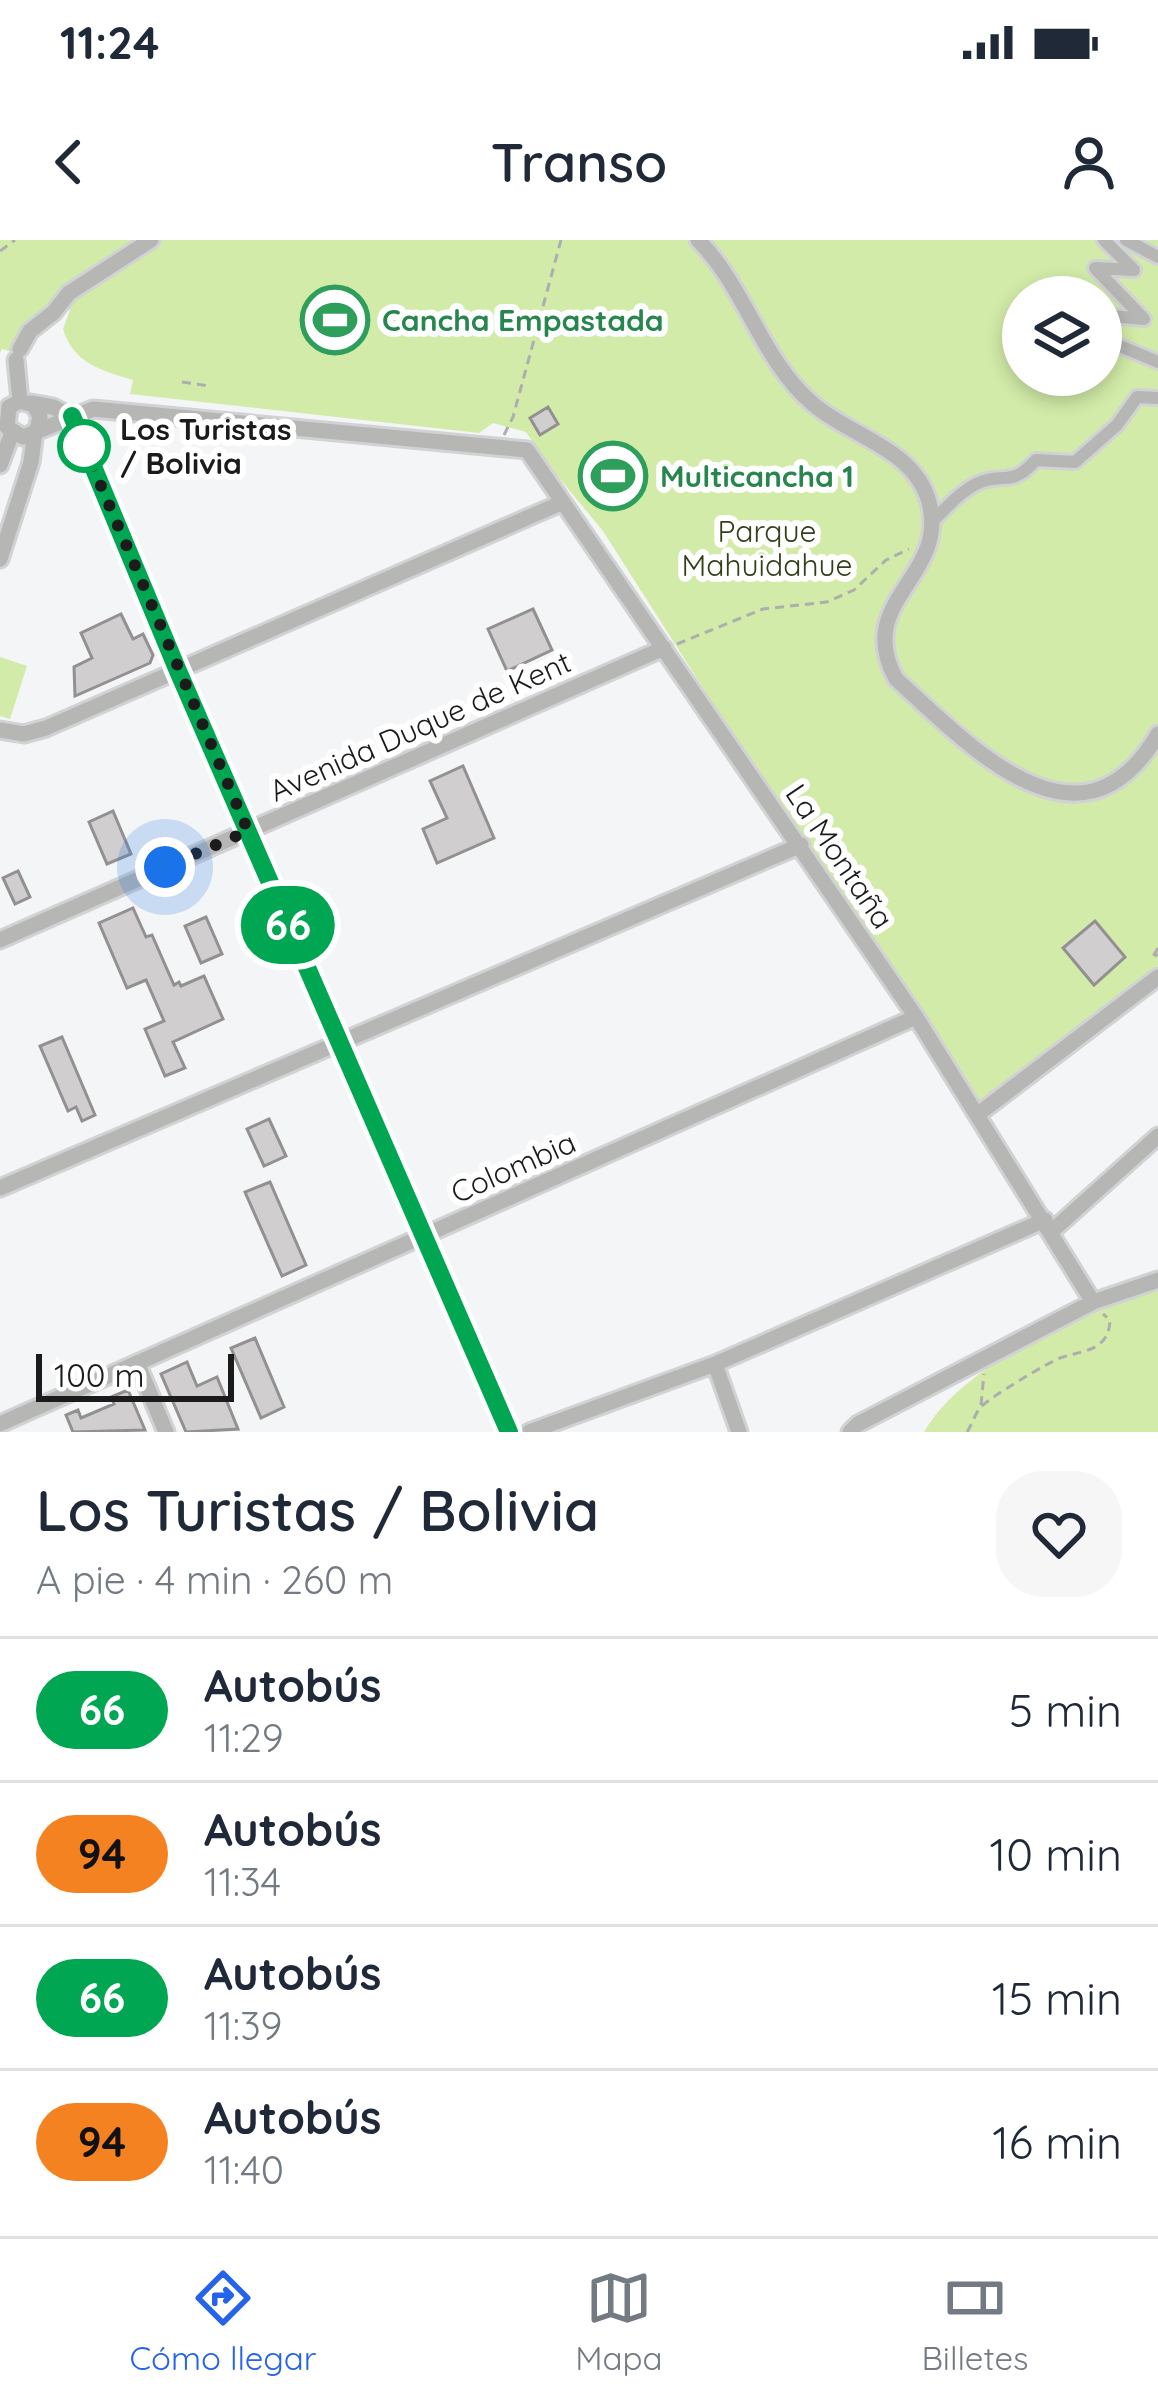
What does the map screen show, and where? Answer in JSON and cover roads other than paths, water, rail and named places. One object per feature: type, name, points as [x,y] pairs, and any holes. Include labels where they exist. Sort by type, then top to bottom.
[{"type":"street","points":[[0,559],[31,462],[39,412],[25,402],[18,355],[30,331],[70,293],[152,240]]},
{"type":"street","points":[[698,240],[725,269],[787,377],[817,408],[902,460],[920,480],[932,522],[928,550],[887,615],[882,638],[886,661],[896,679],[987,761],[1019,782],[1048,790],[1108,784],[1141,763],[1158,734]]},
{"type":"street","points":[[1103,276],[1095,268],[1134,270],[1104,240]]},
{"type":"street","points":[[1126,240],[1158,257]]},
{"type":"street","points":[[1122,296],[1144,319],[1122,317]]},
{"type":"street","points":[[1122,347],[1158,362]]},
{"type":"street","points":[[0,392],[72,416],[509,1432]]},
{"type":"street","points":[[932,522],[982,480],[1023,475],[1036,460],[1075,462],[1117,425],[1137,398],[1158,398]]},
{"type":"street","points":[[0,465],[12,433],[3,414],[25,402]]},
{"type":"street","name":"La Montaña","points":[[72,416],[93,409],[527,450],[916,1017],[1093,1302]]},
{"type":"street","points":[[12,433],[23,436],[72,416]]},
{"type":"street","points":[[0,730],[39,731],[561,503]]},
{"type":"street","name":"Avenida Duque de Kent","points":[[0,940],[664,648]]},
{"type":"street","points":[[0,1188],[800,845]]},
{"type":"street","points":[[977,1115],[1158,977]]},
{"type":"street","name":"Colombia","points":[[0,1424],[916,1017]]},
{"type":"street","points":[[529,1432],[715,1364],[1048,1226],[1158,1136]]},
{"type":"street","points":[[850,1432],[1093,1302],[1158,1280]]},
{"type":"street","points":[[136,1363],[166,1432]]},
{"type":"street","points":[[715,1364],[739,1432]]},
{"type":"place","name":"Cancha Empastada","points":[[335,320]]},
{"type":"place","name":"Los Turistas / Bolivia","points":[[84,446]]},
{"type":"place","name":"Multicancha 1","points":[[613,476]]},
{"type":"park label","name":"Parque Mahuidahue","points":[[767,548]]}]
